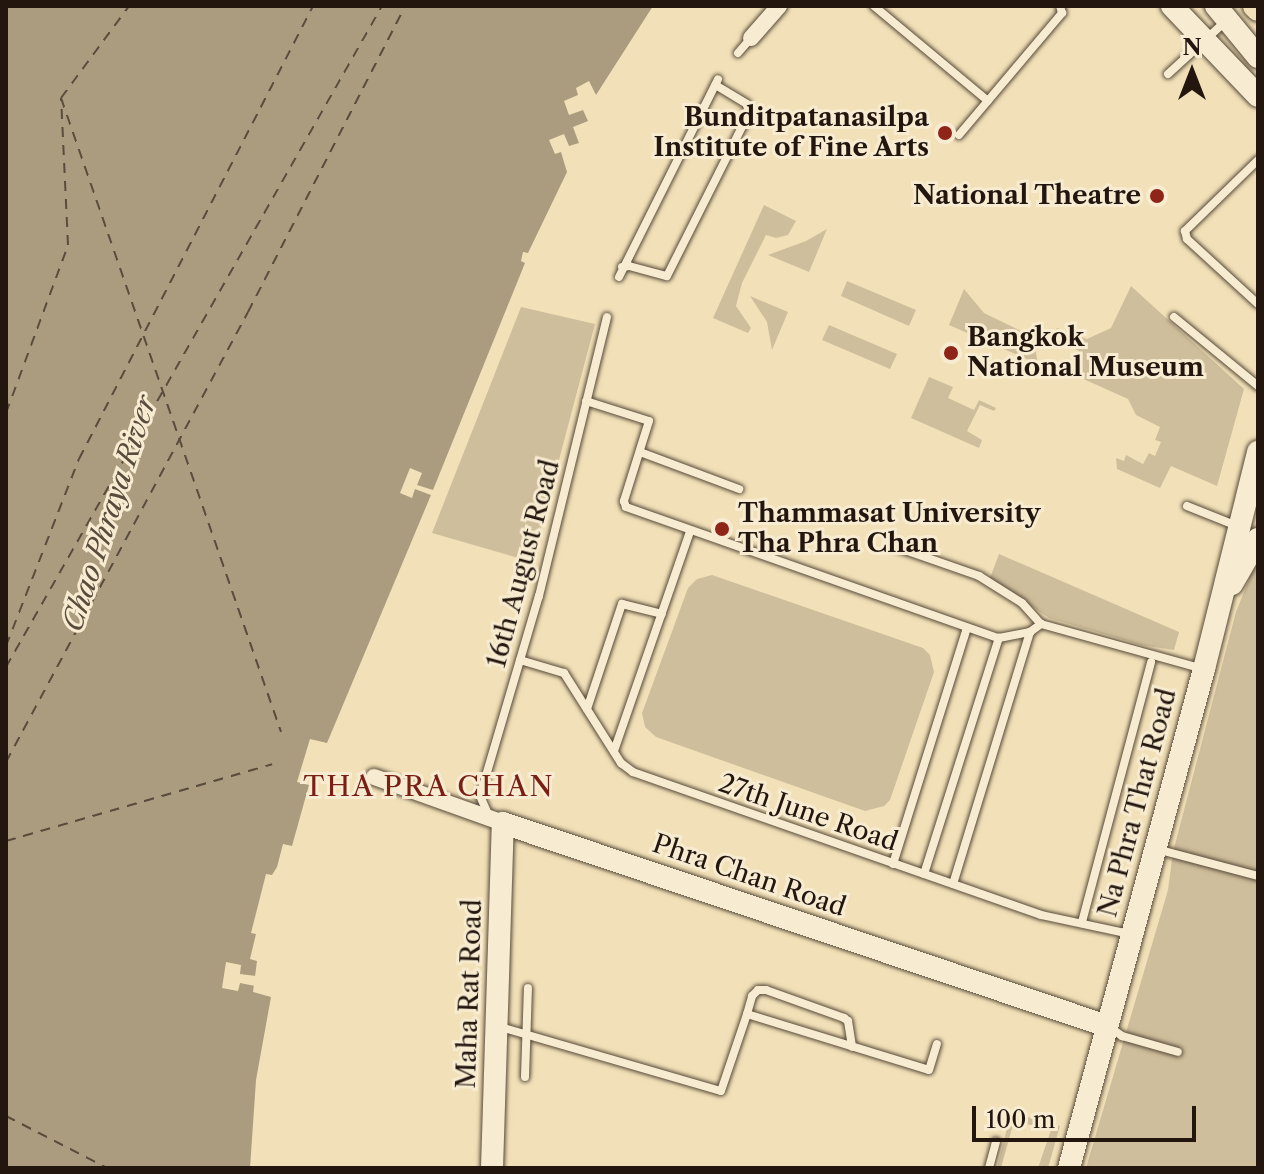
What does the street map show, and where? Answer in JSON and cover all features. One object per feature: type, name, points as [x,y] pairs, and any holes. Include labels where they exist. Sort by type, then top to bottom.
[{"type":"street","points":[[751,38],[779,6]]},
{"type":"street","points":[[1172,6],[1258,96]]},
{"type":"street","points":[[1222,13],[1258,57]]},
{"type":"street","name":"Na Phra That Road","points":[[1069,1168],[1204,669],[1237,526],[1258,452]]},
{"type":"street","points":[[1218,614],[1258,539]]},
{"type":"street","name":"Phra Chan Road","points":[[374,777],[1107,1026]]},
{"type":"street","name":"Maha Rat Road","points":[[492,1168],[497,1025],[497,819]]},
{"type":"lane","points":[[874,6],[988,101]]},
{"type":"lane","points":[[959,135],[1062,13],[1060,6]]},
{"type":"lane","points":[[1168,74],[1205,40],[1222,13]]},
{"type":"lane","points":[[738,53],[751,38]]},
{"type":"lane","points":[[717,82],[747,104],[749,113],[667,276],[621,272],[717,82]]},
{"type":"lane","points":[[1258,160],[1185,231],[1187,239],[1258,304]]},
{"type":"lane","name":"16th August Road","points":[[497,819],[480,796],[520,660],[607,317]]},
{"type":"lane","points":[[1174,317],[1258,386]]},
{"type":"lane","points":[[586,401],[649,421],[624,501],[631,510],[999,638],[1030,632],[1041,624]]},
{"type":"lane","points":[[640,452],[739,489]]},
{"type":"lane","points":[[1187,506],[1237,526]]},
{"type":"lane","points":[[614,751],[690,531]]},
{"type":"lane","points":[[899,548],[979,576],[1022,603],[1041,624],[1204,669]]},
{"type":"lane","points":[[587,709],[622,604],[662,614]]},
{"type":"lane","points":[[893,864],[967,628]]},
{"type":"lane","points":[[953,884],[1030,632]]},
{"type":"lane","points":[[924,874],[999,638]]},
{"type":"lane","name":"27th June Road","points":[[520,660],[564,673],[614,751],[633,772],[1050,917],[1131,935]]},
{"type":"lane","points":[[1082,922],[1151,662]]},
{"type":"lane","points":[[1155,849],[1258,876]]},
{"type":"lane","points":[[525,1077],[528,988]]},
{"type":"lane","points":[[497,1025],[721,1091],[752,996],[758,990],[766,990],[844,1018],[848,1021],[852,1047]]},
{"type":"lane","points":[[747,1014],[929,1070],[937,1044]]},
{"type":"lane","points":[[1107,1026],[1122,1036],[1178,1052]]},
{"type":"lane","points":[[989,1168],[996,1142]]},
{"type":"shaded area","points":[[764,205],[796,221],[788,235],[776,238],[766,235],[742,283],[736,306],[751,328],[748,333],[713,318]]},
{"type":"shaded area","points":[[827,229],[809,272],[768,255],[806,241]]},
{"type":"shaded area","points":[[847,281],[916,310],[909,326],[841,296]]},
{"type":"shaded area","points":[[1131,286],[1244,389],[1217,486],[1171,466],[1160,488],[1117,469],[1116,458],[1124,461],[1126,455],[1143,464],[1149,453],[1155,456],[1161,442],[1155,440],[1160,427],[1136,415],[1128,399],[1070,373],[1079,351],[1053,339],[1057,328],[1087,339],[1111,328]]},
{"type":"shaded area","points":[[964,289],[984,313],[1027,334],[1034,342],[1038,364],[949,325]]},
{"type":"shaded area","points":[[750,296],[788,312],[772,350],[767,322]]},
{"type":"shaded area","points":[[521,307],[595,324],[532,562],[432,533]]},
{"type":"shaded area","points":[[829,325],[897,354],[890,369],[822,340]]},
{"type":"shaded area","points":[[929,377],[953,387],[948,398],[974,410],[979,400],[996,408],[994,411],[980,405],[967,431],[982,440],[979,448],[911,418]]},
{"type":"shaded area","points":[[999,554],[1179,632],[1174,650],[1141,645],[1049,618],[990,578]]},
{"type":"shaded area","points":[[1258,557],[1258,1168],[1086,1168],[1168,890],[1173,852],[1236,612]]},
{"type":"shaded area","points":[[712,575],[923,648],[930,655],[934,672],[890,800],[884,806],[865,811],[656,737],[645,727],[642,713],[688,588],[697,579]]},
{"type":"shaded area","points":[[1011,1112],[1060,1126],[1048,1168],[1038,1168],[1051,1130],[1014,1121],[1001,1168],[997,1168]]},
{"type":"water","name":"Chao Phraya River","points":[[6,6],[653,6],[596,95],[589,81],[576,88],[578,95],[564,101],[569,115],[583,110],[588,121],[573,127],[579,143],[569,146],[564,134],[549,140],[555,154],[561,152],[567,172],[528,253],[523,252],[521,261],[525,263],[433,490],[417,485],[422,473],[410,468],[400,493],[412,498],[415,489],[431,495],[327,743],[310,739],[297,782],[309,785],[292,846],[283,844],[277,867],[272,875],[266,874],[251,933],[256,934],[250,959],[257,961],[253,992],[271,997],[256,1080],[250,1168],[6,1168]]},
{"type":"pier","points":[[226,962],[241,965],[240,974],[257,976],[255,986],[240,983],[238,991],[222,988]]},
{"type":"ferry route","points":[[6,413],[68,245],[61,98],[129,6]]},
{"type":"ferry route","points":[[6,646],[79,459],[313,6]]},
{"type":"ferry route","points":[[6,667],[382,6]]},
{"type":"ferry route","points":[[6,762],[248,312],[405,6]]},
{"type":"ferry route","points":[[61,98],[281,732]]},
{"type":"ferry route","points":[[6,841],[272,764]]},
{"type":"ferry route","points":[[6,1116],[107,1168]]},
{"type":"place","name":"Bunditpatanasilpa Institute of Fine Arts","points":[[945,133]]},
{"type":"place","name":"National Theatre","points":[[1157,196]]},
{"type":"place","name":"Bangkok National Museum","points":[[951,353]]},
{"type":"place","name":"Thammasat University Tha Phra Chan","points":[[722,529]]},
{"type":"district","name":"THA PRA CHAN","points":[[429,786]]}]
